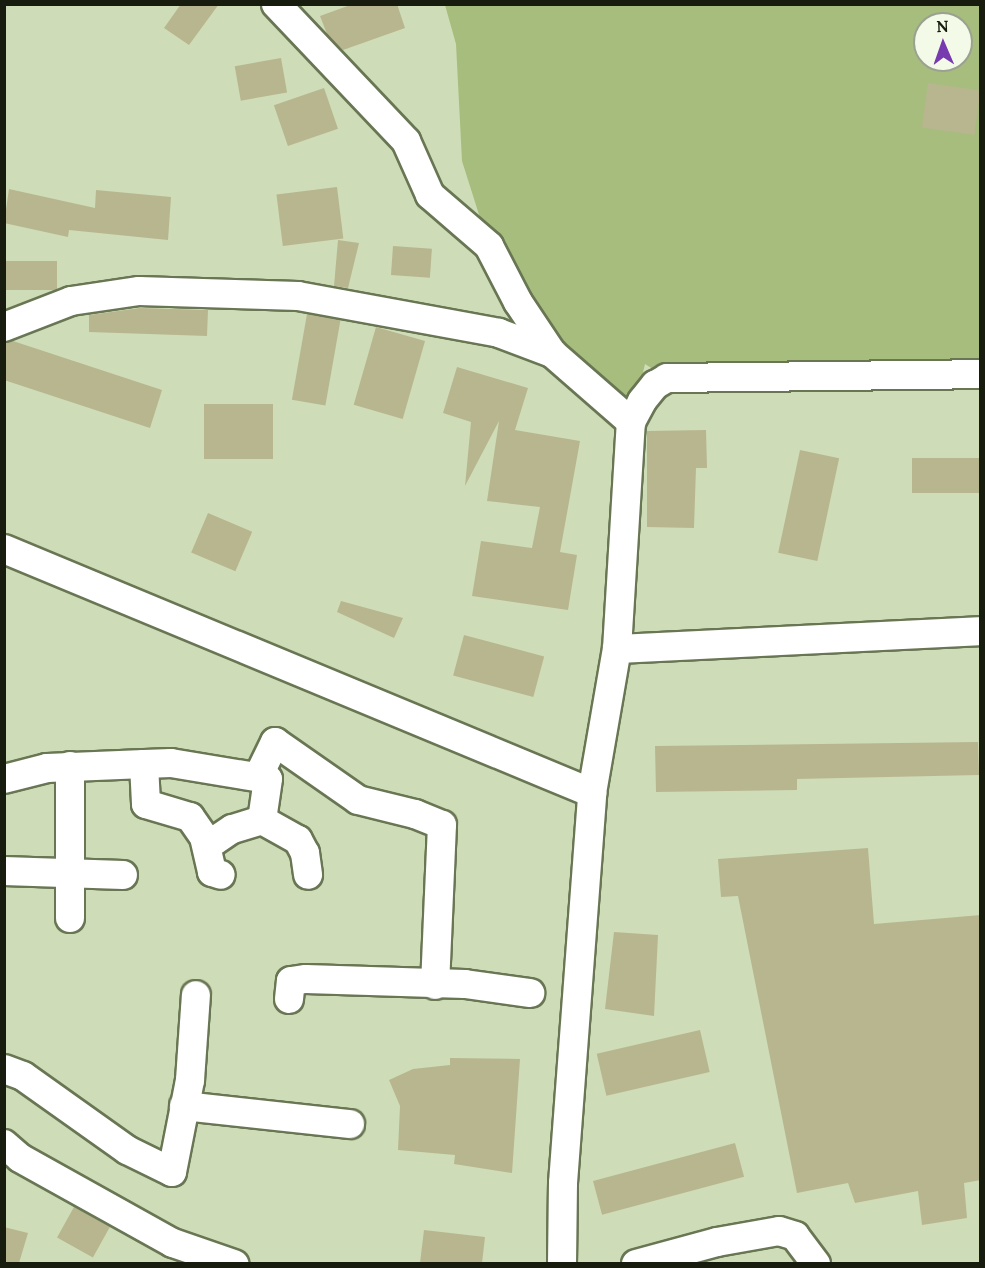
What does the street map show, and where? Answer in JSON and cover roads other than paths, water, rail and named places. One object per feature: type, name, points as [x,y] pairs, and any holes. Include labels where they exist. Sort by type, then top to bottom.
[{"type":"street","points":[[276,4],[406,141],[430,195],[489,246],[518,302],[552,353],[631,422]]},
{"type":"street","points":[[4,327],[70,301],[139,291],[298,296],[499,333],[552,353]]},
{"type":"street","points":[[562,1263],[563,1183],[592,793],[617,648],[631,422],[648,393],[667,378],[981,374]]},
{"type":"street","points":[[4,549],[592,793]]},
{"type":"street","points":[[617,648],[981,631]]},
{"type":"street","points":[[258,777],[275,742],[358,800],[415,814],[442,825],[435,985]]},
{"type":"street","points":[[4,779],[70,766],[171,763],[268,778],[262,820]]},
{"type":"street","points":[[144,764],[146,804],[190,817],[207,846],[212,872],[221,875]]},
{"type":"street","points":[[70,766],[73,873],[70,918]]},
{"type":"street","points":[[207,846],[232,829],[262,820],[298,840],[305,853],[308,875]]},
{"type":"street","points":[[4,871],[123,876]]},
{"type":"street","points":[[289,999],[291,981],[299,980],[435,985],[531,993]]},
{"type":"street","points":[[4,1069],[23,1076],[126,1150],[172,1172],[184,1106],[196,995]]},
{"type":"street","points":[[184,1106],[350,1124]]},
{"type":"street","points":[[4,1144],[20,1158],[173,1243],[234,1263]]},
{"type":"street","points":[[636,1263],[717,1242],[779,1231],[795,1236],[816,1263]]}]
